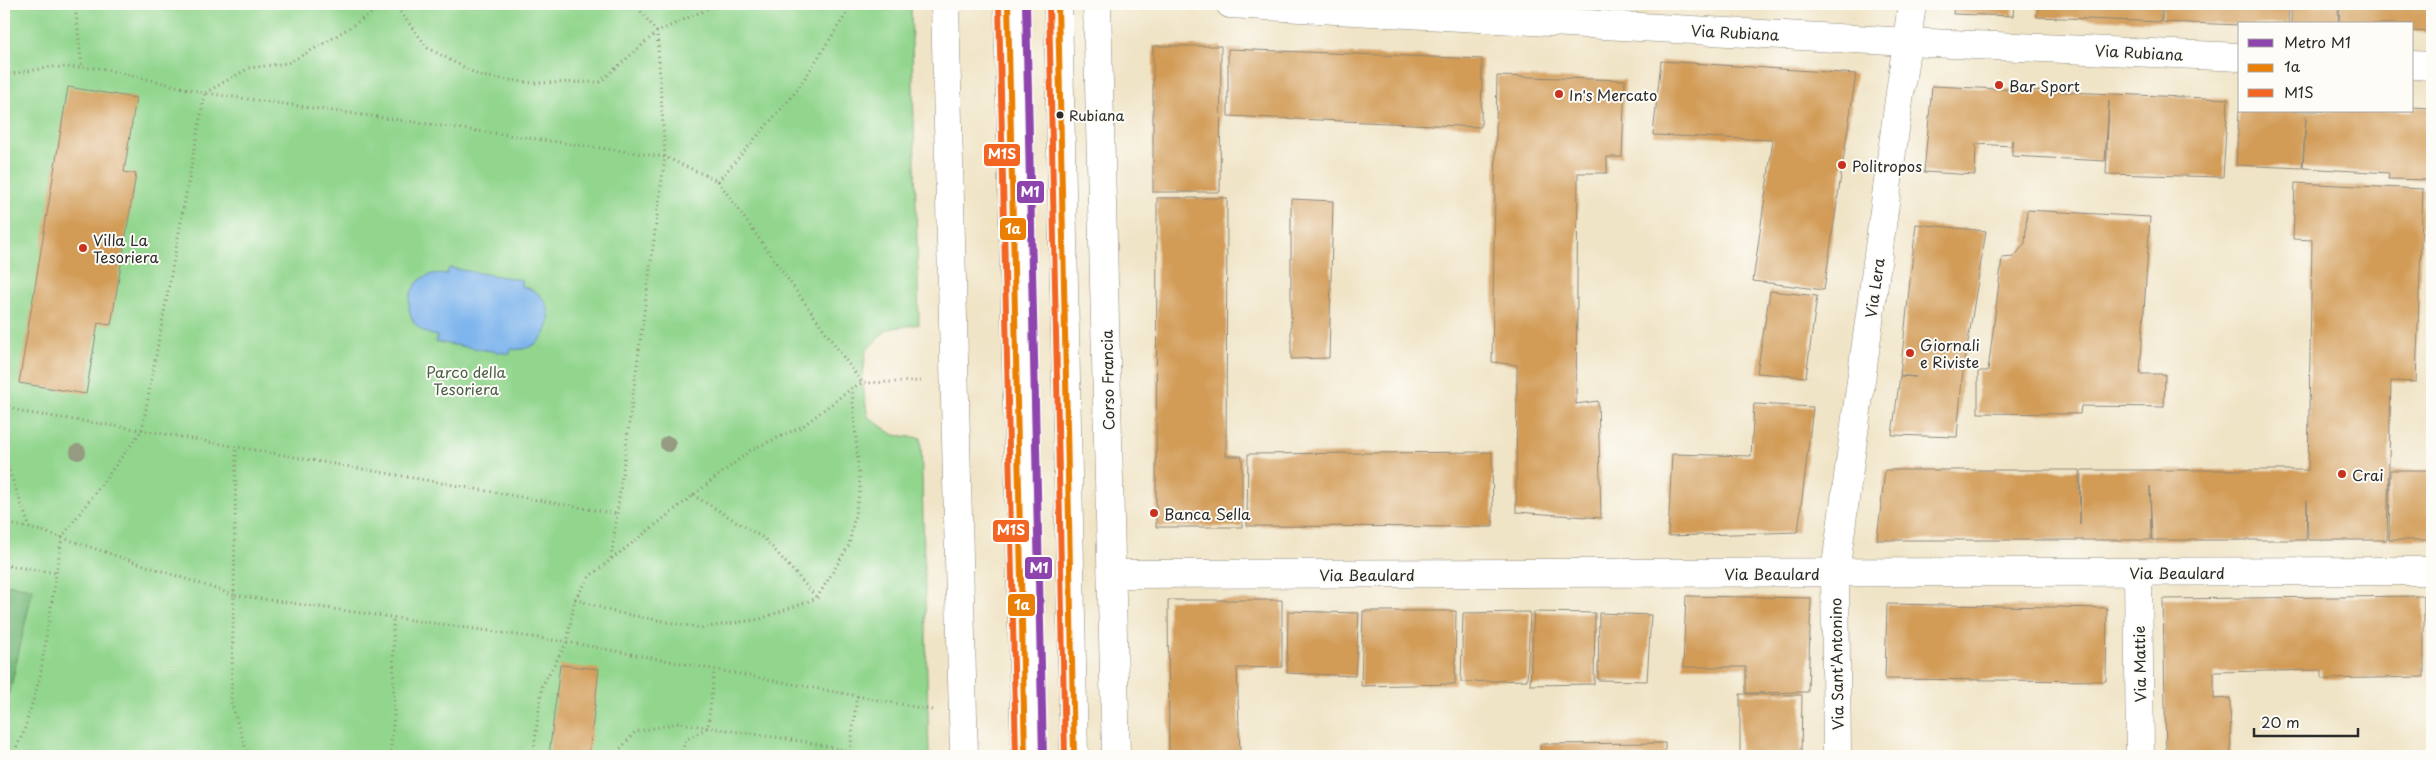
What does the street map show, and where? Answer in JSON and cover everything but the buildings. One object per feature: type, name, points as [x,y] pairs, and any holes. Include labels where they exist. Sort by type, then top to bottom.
[{"type":"street","points":[[945,4],[964,756]]},
{"type":"street","points":[[1008,4],[1025,756]]},
{"type":"street","points":[[1058,4],[1074,756]]},
{"type":"street","name":"Corso Francia","points":[[1097,4],[1116,756]]},
{"type":"street","name":"Via Rubiana","points":[[1230,4],[1908,42],[2238,57]]},
{"type":"street","name":"Via Lera","points":[[1835,573],[1912,4]]},
{"type":"street","points":[[2414,65],[2432,66]]},
{"type":"street","name":"Via Beaulard","points":[[1112,574],[2432,571]]},
{"type":"street","name":"Via Mattie","points":[[2138,572],[2140,756]]},
{"type":"street","name":"Via Sant'Antonino","points":[[1835,573],[1837,756]]},
{"type":"path","points":[[75,4],[82,67]]},
{"type":"path","points":[[12,756],[22,734],[40,677],[62,537],[142,430],[205,93],[249,68],[288,63],[325,44],[386,4]]},
{"type":"path","points":[[394,4],[428,48],[480,76],[532,83],[600,82],[657,32],[718,4]]},
{"type":"path","points":[[611,559],[665,157],[657,32],[635,4]]},
{"type":"path","points":[[718,181],[795,93],[852,5],[842,4]]},
{"type":"path","points":[[4,75],[52,67],[100,68],[205,93],[665,157],[718,181],[862,383]]},
{"type":"path","points":[[532,756],[542,686],[567,642],[575,599],[590,576],[750,450],[804,426],[852,388],[862,383],[955,381]]},
{"type":"path","points":[[575,599],[614,612],[702,628],[760,619],[817,598],[848,545],[860,489],[852,388]]},
{"type":"path","points":[[4,404],[22,412],[142,430],[617,514]]},
{"type":"path","points":[[236,447],[231,702],[248,756]]},
{"type":"path","points":[[4,458],[30,528]]},
{"type":"path","points":[[693,495],[765,538],[817,598]]},
{"type":"path","points":[[4,523],[62,537],[234,595],[567,642],[963,715]]},
{"type":"path","points":[[4,565],[56,573]]},
{"type":"path","points":[[390,756],[394,715],[392,618]]},
{"type":"path","points":[[708,726],[714,670]]},
{"type":"path","points":[[850,751],[857,696]]},
{"type":"path","points":[[614,756],[635,732],[678,723],[708,726],[850,751],[857,756]]},
{"type":"path","points":[[680,756],[686,740],[708,726]]},
{"type":"green space","name":"Parco della Tesoriera","points":[[4,4],[911,4],[919,324],[888,329],[866,350],[862,383],[868,417],[894,435],[921,438],[929,756],[4,756]]},
{"type":"green space","points":[[4,584],[33,588],[11,686],[4,704]]},
{"type":"water","points":[[449,268],[522,280],[521,286],[535,292],[544,300],[549,311],[549,323],[544,334],[537,343],[525,348],[511,349],[510,354],[436,342],[437,336],[423,331],[414,322],[409,311],[409,299],[413,288],[421,279],[432,274],[447,274]]},
{"type":"metro line","name":"M1","points":[[1026,4],[1043,756]]},
{"type":"transit line","name":"M1S","points":[[999,4],[1016,756]]},
{"type":"transit line","name":"1a","points":[[1008,4],[1025,756]]},
{"type":"transit line","name":"M1S","points":[[1049,4],[1065,756]]},
{"type":"transit line","name":"1a","points":[[1058,4],[1074,756]]},
{"type":"place","name":"Bar Sport","points":[[1999,85]]},
{"type":"place","name":"In's Mercato","points":[[1559,94]]},
{"type":"place","name":"Rubiana","points":[[1060,115]]},
{"type":"place","name":"Politropos","points":[[1842,165]]},
{"type":"place","name":"Villa La Tesoriera","points":[[83,248]]},
{"type":"place","name":"Giornali e Riviste","points":[[1910,353]]},
{"type":"place","name":"Crai","points":[[2342,474]]},
{"type":"place","name":"Banca Sella","points":[[1154,513]]}]
